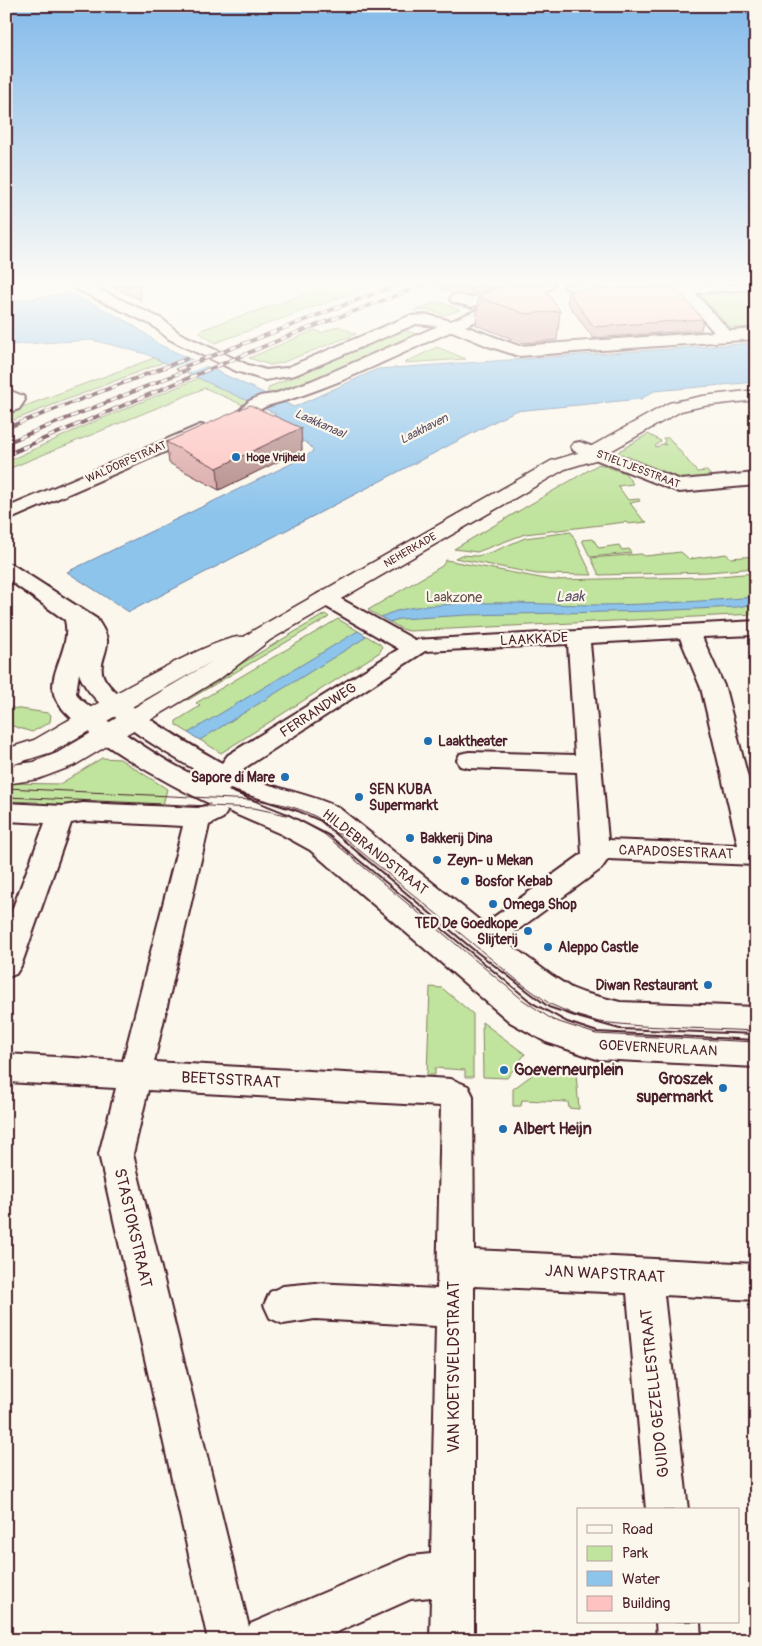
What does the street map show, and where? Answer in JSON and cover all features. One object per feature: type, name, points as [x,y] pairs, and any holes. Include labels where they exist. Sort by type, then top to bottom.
[{"type":"main road","name":"NEHERKADE","points":[[587,449],[648,408],[670,398],[756,388]]},
{"type":"main road","name":"NEHERKADE","points":[[99,727],[126,712],[214,672],[262,635],[587,449],[675,407],[698,401],[756,395]]},
{"type":"main road","points":[[6,758],[99,727]]},
{"type":"main road","points":[[6,775],[27,773],[47,768],[99,727]]},
{"type":"street","points":[[229,362],[264,375],[289,372],[313,362]]},
{"type":"street","points":[[249,410],[277,402],[278,399],[368,362]]},
{"type":"street","points":[[6,394],[17,400],[13,405],[6,408]]},
{"type":"street","name":"WALDORPSTRAAT","points":[[6,515],[213,424]]},
{"type":"street","name":"STIELTJESSTRAAT","points":[[587,449],[679,486],[756,479]]},
{"type":"street","points":[[6,568],[83,618],[94,631],[97,643],[90,675],[98,686],[126,712]]},
{"type":"street","points":[[325,598],[414,648]]},
{"type":"street","points":[[67,609],[76,619],[78,633],[65,685],[65,695],[68,701],[99,727]]},
{"type":"street","name":"LAAKKADE","points":[[414,648],[426,644],[756,628]]},
{"type":"street","points":[[688,631],[713,688],[755,855]]},
{"type":"street","points":[[578,636],[597,849],[596,856],[591,862],[483,940],[540,984],[560,997],[576,1004],[620,1015],[756,1020]]},
{"type":"street","name":"FERRANDWEG","points":[[208,801],[237,761],[414,648]]},
{"type":"street","name":"HILDEBRANDSTRAAT","points":[[126,712],[208,801]]},
{"type":"street","name":"HILDEBRANDSTRAAT","points":[[99,727],[174,776],[208,801],[288,825],[319,843],[517,1010],[561,1035]]},
{"type":"street","points":[[469,760],[589,764]]},
{"type":"street","name":"HILDEBRANDSTRAAT","points":[[6,812],[62,815],[208,801],[250,787],[304,802],[330,814],[483,940]]},
{"type":"street","name":"STASTOKSTRAAT","points":[[208,801],[134,1075],[116,1154],[230,1640]]},
{"type":"street","points":[[6,966],[62,815]]},
{"type":"street","name":"CAPADOSESTRAAT","points":[[597,849],[755,855]]},
{"type":"street","name":"GOEVERNEURLAAN","points":[[561,1035],[597,1046],[756,1054]]},
{"type":"street","name":"BEETSSTRAAT","points":[[6,1068],[455,1094]]},
{"type":"street","name":"VAN KOETSVELDSTRAAT","points":[[452,1640],[456,1309],[454,1267],[457,1097],[455,1094]]},
{"type":"street","name":"JAN WAPSTRAAT","points":[[454,1267],[756,1282]]},
{"type":"street","name":"GUIDO GEZELLESTRAAT","points":[[644,1276],[667,1508]]},
{"type":"street","points":[[283,1305],[315,1301],[456,1309]]},
{"type":"street","points":[[266,1640],[410,1578],[426,1575],[453,1578]]},
{"type":"street","points":[[678,1624],[679,1640]]},
{"type":"green space","points":[[144,362],[164,362],[6,423],[6,413]]},
{"type":"green space","points":[[260,362],[284,362],[281,363],[270,365]]},
{"type":"green space","points":[[329,362],[357,362],[277,396],[271,393],[267,394],[269,387]]},
{"type":"green space","points":[[199,378],[250,402],[243,405],[205,388],[6,470],[6,462],[91,423]]},
{"type":"green space","points":[[648,434],[661,441],[655,446],[658,447],[661,444],[666,445],[663,443],[665,441],[663,438],[669,438],[697,472],[707,471],[712,477],[680,478],[619,453],[619,451]]},
{"type":"green space","points":[[599,464],[625,473],[633,484],[618,486],[628,500],[639,499],[640,501],[630,503],[643,520],[647,522],[628,524],[626,522],[525,534],[477,552],[454,549]]},
{"type":"green space","points":[[571,532],[592,575],[537,574],[455,558],[461,555],[477,556],[490,553],[525,538]]},
{"type":"green space","points":[[593,539],[599,548],[619,545],[622,550],[629,549],[631,553],[590,557],[582,540]]},
{"type":"green space","points":[[681,552],[689,559],[726,554],[731,558],[756,556],[756,568],[708,572],[599,575],[591,558],[641,554],[645,556]]},
{"type":"green space","name":"Laakzone","points":[[446,560],[551,580],[706,577],[756,573],[756,614],[409,631],[368,610],[442,566]]},
{"type":"green space","points":[[325,614],[329,617],[188,700],[185,697]]},
{"type":"green space","points":[[338,619],[380,644],[382,647],[380,652],[221,753],[176,725],[176,721],[200,706],[196,703]]},
{"type":"green space","points":[[6,707],[48,713],[51,715],[50,722],[32,732],[6,724]]},
{"type":"green space","points":[[102,758],[120,759],[167,789],[162,809],[67,806],[36,808],[38,802],[6,801],[6,783],[60,784]]},
{"type":"green space","points":[[430,987],[442,988],[473,1014],[473,1077],[465,1077],[465,1070],[435,1068],[435,1075],[427,1075]]},
{"type":"green space","points":[[482,1022],[525,1054],[507,1078],[483,1077]]},
{"type":"green space","points":[[547,1064],[576,1074],[579,1109],[569,1108],[568,1102],[522,1100],[521,1106],[513,1106],[513,1089]]},
{"type":"water","points":[[163,362],[196,362],[294,407],[378,369],[482,362],[756,362],[756,382],[654,391],[641,399],[515,411],[129,612],[67,572],[312,452],[313,449],[307,443],[261,422],[276,414]]},
{"type":"water","points":[[756,597],[756,604],[737,607],[653,611],[468,615],[399,619],[389,622],[381,617],[395,611],[410,608],[460,604],[616,605]]},
{"type":"water","points":[[358,631],[366,636],[200,740],[188,733]]},
{"type":"pier","points":[[187,362],[206,362],[211,364],[185,374],[171,368]]},
{"type":"building","points":[[250,405],[301,428],[217,468],[166,442]]},
{"type":"tram line","points":[[6,788],[253,800],[290,806],[325,822],[518,981],[550,1004],[575,1015],[599,1022],[641,1026],[756,1031]]},
{"type":"tram line","points":[[6,797],[254,808],[291,816],[324,834],[523,1000],[553,1020],[596,1034],[756,1042]]},
{"type":"railway","points":[[6,428],[179,362]]},
{"type":"railway","points":[[178,369],[197,362]]},
{"type":"railway","points":[[22,448],[227,362]]},
{"type":"railway","points":[[6,443],[187,370]]},
{"type":"railway","points":[[6,455],[25,447]]},
{"type":"place","name":"Hoge Vrijheid","points":[[236,457]]},
{"type":"place","name":"Laaktheater","points":[[428,741]]},
{"type":"place","name":"Sapore di Mare","points":[[285,777]]},
{"type":"place","name":"SEN KUBA Supermarkt","points":[[359,797]]},
{"type":"place","name":"Bakkerij Dina","points":[[410,838]]},
{"type":"place","name":"Zeyn- u Mekan","points":[[437,860]]},
{"type":"place","name":"Bosfor Kebab","points":[[465,881]]},
{"type":"place","name":"Omega Shop","points":[[493,904]]},
{"type":"place","name":"TED De Goedkope Slijterij","points":[[528,931]]},
{"type":"place","name":"Aleppo Castle","points":[[548,947]]},
{"type":"place","name":"Diwan Restaurant","points":[[708,985]]},
{"type":"place","name":"Goeverneurplein","points":[[504,1070]]},
{"type":"place","name":"Groszek supermarkt","points":[[723,1088]]},
{"type":"place","name":"Albert Heijn","points":[[503,1129]]},
{"type":"water label","name":"Laakkanaal","points":[[320,424]]},
{"type":"water label","name":"Laakhaven","points":[[424,429]]},
{"type":"water label","name":"Laak","points":[[570,597]]}]
